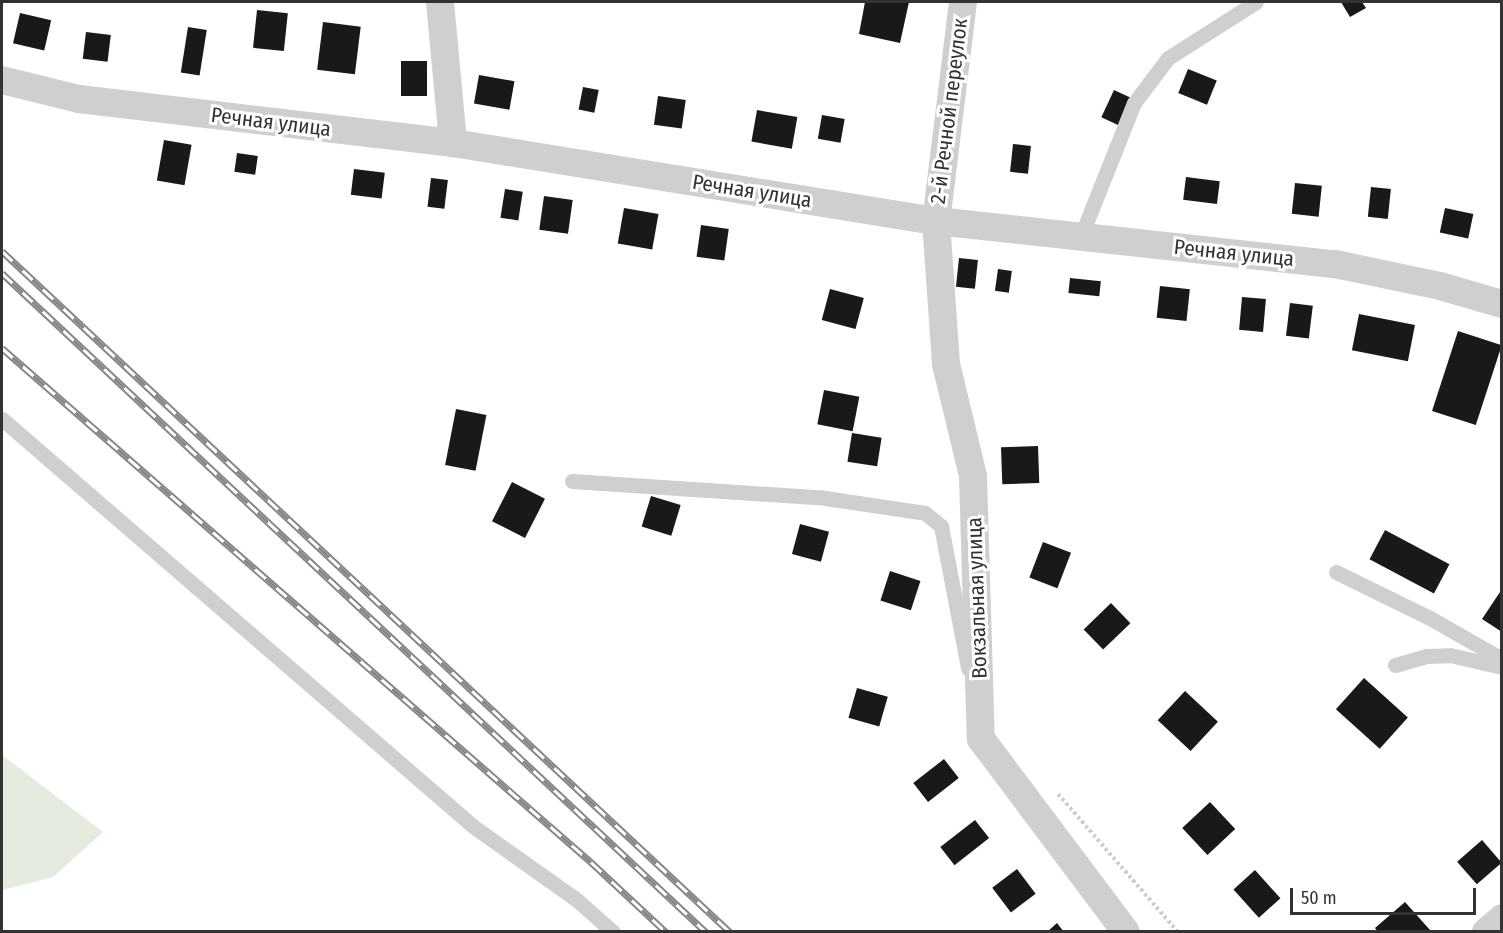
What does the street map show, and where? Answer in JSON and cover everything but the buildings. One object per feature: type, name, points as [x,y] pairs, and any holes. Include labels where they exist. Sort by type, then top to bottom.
[{"type":"street","points":[[440,2],[453,143]]},
{"type":"street","name":"2-й Речной переулок","points":[[936,221],[963,2]]},
{"type":"street","name":"Речная улица","points":[[2,80],[79,99],[453,143],[936,221],[1335,264],[1440,286],[1502,304]]},
{"type":"street","name":"Вокзальная улица","points":[[936,221],[946,364],[973,476],[981,739]]},
{"type":"street","points":[[981,739],[1126,932]]},
{"type":"street","points":[[1486,932],[1502,918]]},
{"type":"lane","points":[[1081,236],[1134,103],[1168,58],[1256,2]]},
{"type":"lane","points":[[2,419],[465,819],[577,900],[613,932]]},
{"type":"lane","points":[[572,481],[825,498],[925,513],[941,526],[981,739]]},
{"type":"lane","points":[[1336,572],[1430,618],[1502,659]]},
{"type":"lane","points":[[1395,665],[1426,656],[1449,655],[1502,667]]},
{"type":"path","points":[[1055,790],[1178,932]]},
{"type":"shaded area","points":[[2,755],[103,832],[53,877],[2,890]]},
{"type":"railway","points":[[2,251],[730,932]]},
{"type":"railway","points":[[2,273],[706,932]]},
{"type":"railway","points":[[2,348],[591,862],[666,932]]}]
